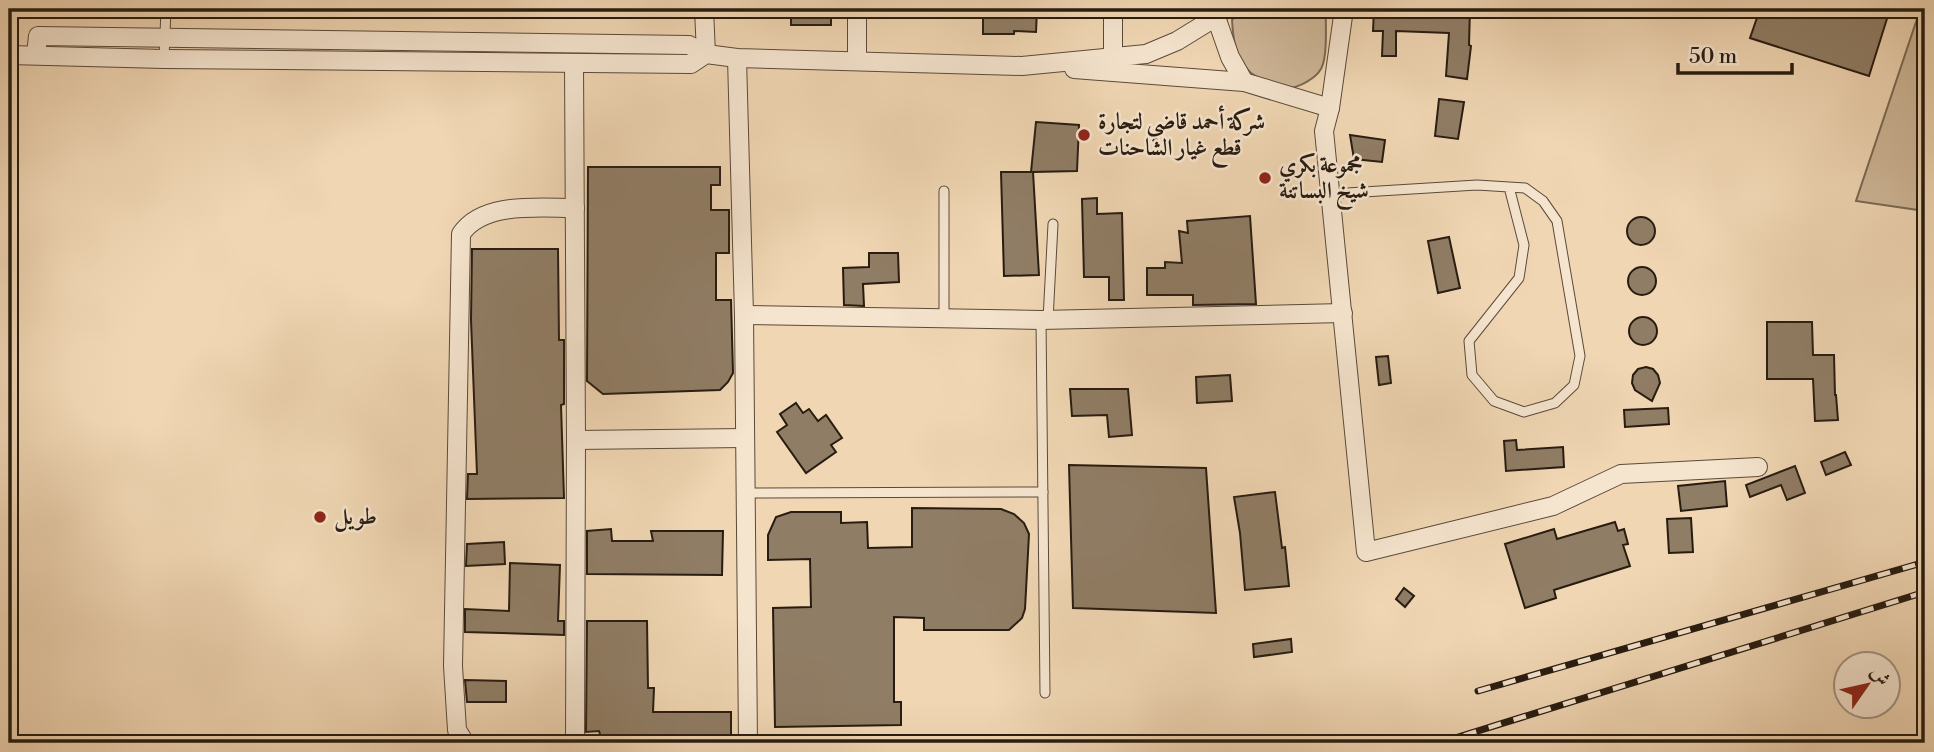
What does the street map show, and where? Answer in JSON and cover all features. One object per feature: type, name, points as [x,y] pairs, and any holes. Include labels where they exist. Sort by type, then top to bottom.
[{"type":"street","points":[[704,9],[706,54]]},
{"type":"street","points":[[857,9],[857,60]]},
{"type":"street","points":[[1113,9],[1114,57]]},
{"type":"street","points":[[1344,9],[1330,108],[1324,131],[1366,552],[1553,506],[1621,474],[1758,467]]},
{"type":"street","points":[[1022,66],[1146,54],[1177,41],[1220,13],[1230,57],[1244,82]]},
{"type":"street","points":[[36,55],[38,36],[689,44],[706,54],[737,58],[1022,66],[1244,82],[1330,108]]},
{"type":"street","points":[[9,55],[691,64],[706,54]]},
{"type":"street","points":[[737,58],[744,315],[748,743]]},
{"type":"street","points":[[574,63],[575,743]]},
{"type":"street","points":[[465,743],[457,730],[453,666],[461,234],[473,222],[491,213],[519,207],[575,208]]},
{"type":"street","points":[[744,315],[1044,320],[1343,313]]},
{"type":"street","points":[[576,440],[744,438]]},
{"type":"lane","points":[[164,59],[166,9]]},
{"type":"lane","points":[[1331,194],[1477,185],[1509,187],[1525,188],[1543,201],[1557,222],[1580,356],[1574,385],[1555,403],[1524,412],[1494,401],[1472,375],[1469,341],[1518,278],[1524,245],[1509,187]]},
{"type":"lane","points":[[944,191],[944,318]]},
{"type":"lane","points":[[1045,693],[1044,320],[1053,224]]},
{"type":"lane","points":[[745,493],[1043,492]]},
{"type":"shaded area","points":[[1242,9],[1326,9],[1325,51],[1323,64],[1317,74],[1301,85],[1283,88],[1251,73],[1238,53],[1233,34],[1232,20]]},
{"type":"shaded area","points":[[1918,16],[1925,18],[1925,211],[1856,201]]},
{"type":"building","points":[[791,9],[831,9],[831,25],[791,25]]},
{"type":"building","points":[[983,9],[1037,9],[1036,32],[983,34]]},
{"type":"building","points":[[1374,9],[1470,9],[1471,46],[1467,79],[1446,76],[1449,33],[1396,31],[1396,56],[1382,56],[1383,31],[1373,31]]},
{"type":"building","points":[[1760,9],[1890,9],[1869,76],[1750,38]]},
{"type":"building","points":[[1439,99],[1464,102],[1458,139],[1435,136]]},
{"type":"building","points":[[1036,122],[1079,125],[1077,171],[1033,172],[1039,275],[1004,276],[1001,172],[1031,172]]},
{"type":"building","points":[[1350,135],[1385,140],[1382,162],[1354,159]]},
{"type":"building","points":[[588,167],[720,167],[720,185],[711,185],[711,210],[729,210],[729,253],[716,253],[716,300],[731,300],[733,373],[720,390],[603,394],[587,381]]},
{"type":"building","points":[[1097,198],[1097,214],[1122,213],[1124,300],[1109,300],[1109,277],[1084,277],[1082,199]]},
{"type":"building","points":[[1250,216],[1256,304],[1193,305],[1193,295],[1147,295],[1147,268],[1165,268],[1165,262],[1182,263],[1179,231],[1188,233],[1187,221]]},
{"type":"building","points":[[1641,217],[1651,221],[1655,231],[1651,241],[1641,245],[1631,241],[1627,231],[1631,221]]},
{"type":"building","points":[[1449,237],[1460,288],[1438,293],[1428,241]]},
{"type":"building","points":[[472,249],[558,249],[559,340],[564,340],[564,404],[561,405],[564,498],[467,499],[468,474],[477,474],[471,320]]},
{"type":"building","points":[[869,253],[898,253],[899,282],[863,284],[864,306],[844,305],[843,268],[869,267]]},
{"type":"building","points":[[1642,267],[1652,271],[1656,281],[1652,291],[1642,295],[1632,291],[1628,281],[1632,271]]},
{"type":"building","points":[[1643,317],[1653,321],[1657,331],[1653,341],[1643,345],[1633,341],[1629,331],[1633,321]]},
{"type":"building","points":[[1767,322],[1812,322],[1813,355],[1834,355],[1838,420],[1815,421],[1813,379],[1767,379]]},
{"type":"building","points":[[1388,356],[1391,383],[1379,385],[1376,357]]},
{"type":"building","points":[[1638,369],[1653,369],[1660,383],[1652,401],[1635,390],[1632,383],[1633,375]]},
{"type":"building","points":[[1230,375],[1232,401],[1197,403],[1196,377]]},
{"type":"building","points":[[1070,389],[1128,389],[1132,435],[1109,437],[1107,415],[1072,416]]},
{"type":"building","points":[[796,403],[803,413],[809,409],[818,421],[826,415],[842,438],[831,445],[836,452],[806,473],[777,432],[787,425],[780,414]]},
{"type":"building","points":[[1668,408],[1669,424],[1625,427],[1624,410]]},
{"type":"building","points":[[1516,440],[1517,450],[1563,447],[1564,467],[1506,471],[1504,441]]},
{"type":"building","points":[[1845,452],[1851,465],[1826,475],[1821,462]]},
{"type":"building","points":[[1069,465],[1206,468],[1216,613],[1073,608]]},
{"type":"building","points":[[1795,466],[1805,493],[1787,500],[1781,485],[1750,497],[1746,485]]},
{"type":"building","points":[[1725,481],[1727,506],[1681,511],[1678,486]]},
{"type":"building","points":[[1275,492],[1289,586],[1245,590],[1234,497]]},
{"type":"building","points":[[912,508],[1001,509],[1014,514],[1024,523],[1029,534],[1025,609],[1022,618],[1009,630],[924,630],[924,618],[894,617],[894,702],[901,702],[901,725],[775,727],[773,608],[811,607],[810,559],[768,560],[768,535],[776,517],[791,512],[841,512],[841,523],[867,522],[868,548],[912,547]]},
{"type":"building","points":[[1691,518],[1693,552],[1669,553],[1667,519]]},
{"type":"building","points":[[1615,522],[1618,531],[1624,529],[1628,544],[1623,545],[1630,566],[1554,590],[1556,598],[1525,608],[1505,544],[1554,529],[1557,539]]},
{"type":"building","points":[[611,529],[612,541],[653,541],[651,531],[723,531],[722,575],[587,574],[587,531]]},
{"type":"building","points":[[504,542],[505,564],[466,566],[467,544]]},
{"type":"building","points":[[510,563],[560,565],[558,621],[564,621],[564,635],[465,632],[465,609],[509,611]]},
{"type":"building","points":[[1404,588],[1414,596],[1405,607],[1396,599]]},
{"type":"building","points":[[587,621],[647,621],[648,688],[654,688],[653,712],[731,712],[731,742],[660,742],[660,736],[601,737],[599,731],[586,732]]},
{"type":"building","points":[[1291,639],[1292,652],[1254,657],[1253,644]]},
{"type":"building","points":[[465,680],[506,681],[506,702],[467,702]]},
{"type":"railway","points":[[1478,691],[1925,562]]},
{"type":"railway","points":[[1439,743],[1925,592]]},
{"type":"place","name":"شركة أحمد قاضي لتجارة قطع غيار الشاحنات","points":[[1084,135]]},
{"type":"place","name":"مجموعة بكري شيخ البساتنة","points":[[1265,178]]},
{"type":"place","name":"طويل","points":[[320,517]]}]
